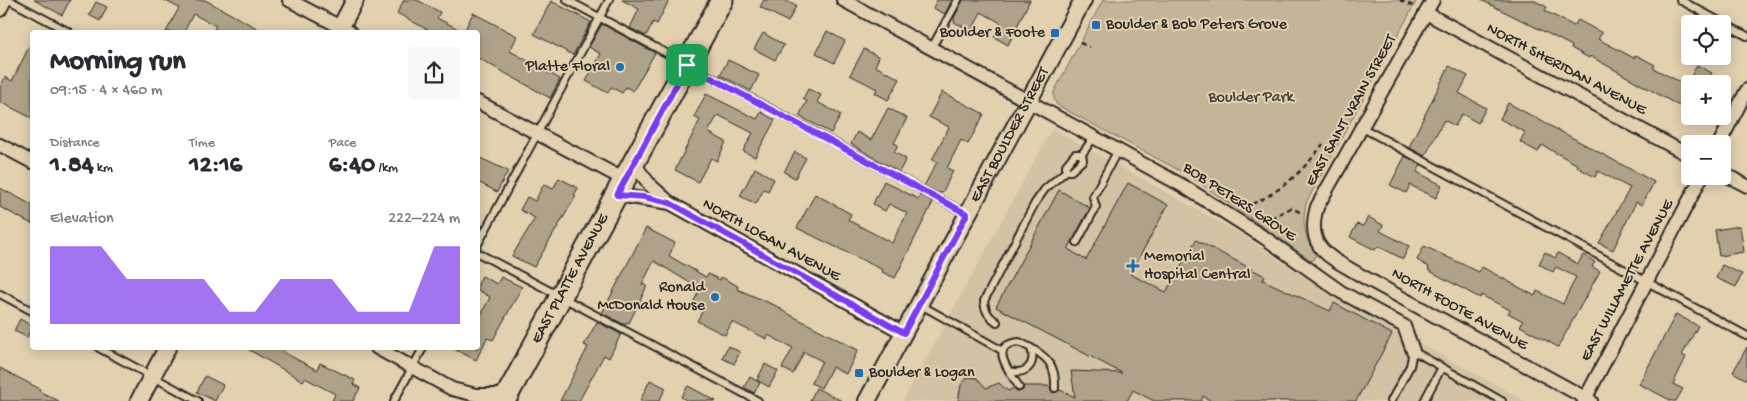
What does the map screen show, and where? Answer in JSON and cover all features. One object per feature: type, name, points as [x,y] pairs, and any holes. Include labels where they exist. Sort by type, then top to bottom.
[{"type":"main road","name":"EAST PLATTE AVENUE","points":[[508,399],[722,0]]},
{"type":"street","points":[[0,10],[5,0]]},
{"type":"street","points":[[289,0],[341,30]]},
{"type":"street","points":[[343,30],[355,0]]},
{"type":"street","points":[[843,0],[1029,101]]},
{"type":"street","name":"EAST BOULDER STREET","points":[[867,401],[1083,0]]},
{"type":"street","name":"EAST SAINT VRAIN STREET","points":[[1315,242],[1312,223],[1317,207],[1433,0]]},
{"type":"street","name":"NORTH SHERIDAN AVENUE","points":[[1426,13],[1681,151]]},
{"type":"street","points":[[1724,135],[1747,90]]},
{"type":"street","name":"BOB PETERS GROVE","points":[[1029,101],[1183,186],[1266,238],[1341,292],[1404,326],[1413,351]]},
{"type":"street","name":"NORTH LOGAN AVENUE","points":[[480,103],[625,180],[650,185],[670,203],[904,333]]},
{"type":"street","points":[[0,145],[30,161]]},
{"type":"street","points":[[1731,178],[1747,186]]},
{"type":"street","points":[[625,180],[644,197],[670,203]]},
{"type":"street","name":"EAST WILLAMETTE AVENUE","points":[[1587,400],[1645,282],[1697,185]]},
{"type":"street","name":"NORTH FOOTE AVENUE","points":[[1315,242],[1330,256],[1360,276],[1587,400]]},
{"type":"street","points":[[139,401],[166,350]]},
{"type":"street","points":[[381,350],[452,389],[476,395],[508,399]]},
{"type":"street","points":[[452,389],[464,401]]},
{"type":"lane","points":[[9,0],[65,30]]},
{"type":"lane","points":[[567,0],[967,214]]},
{"type":"lane","points":[[480,240],[609,0]]},
{"type":"lane","points":[[932,49],[958,0]]},
{"type":"lane","points":[[1680,0],[1747,36]]},
{"type":"lane","points":[[1361,127],[1747,336]]},
{"type":"lane","points":[[997,322],[990,317],[985,309],[984,301],[1035,203],[1045,189],[1066,171],[1066,165],[1075,154],[1082,154],[1094,137]]},
{"type":"lane","points":[[1077,242],[1096,207],[1093,197],[1118,150]]},
{"type":"lane","points":[[480,254],[758,401]]},
{"type":"lane","points":[[0,294],[30,310]]},
{"type":"lane","points":[[919,304],[1003,351]]},
{"type":"lane","points":[[1019,387],[1003,363],[1003,351],[1008,344],[1019,342],[1031,348],[1053,366],[1056,375],[1055,388]]},
{"type":"lane","points":[[1009,371],[1019,373],[1028,369],[1033,360],[1031,348]]},
{"type":"lane","points":[[103,350],[198,401]]},
{"type":"lane","points":[[394,401],[422,350]]},
{"type":"lane","points":[[1391,401],[1410,366],[1413,351],[1441,369],[1502,401]]},
{"type":"lane","points":[[1424,401],[1441,369]]},
{"type":"path","points":[[1080,43],[1090,47]]},
{"type":"path","points":[[1252,204],[1277,191],[1306,167],[1323,144]]},
{"type":"path","points":[[1271,218],[1292,208],[1304,214]]},
{"type":"shaded area","name":"Memorial Hospital Central","points":[[1052,129],[1239,233],[1337,298],[1525,401],[903,401]]},
{"type":"green space","name":"Boulder Park","points":[[1103,0],[1417,0],[1306,203],[1305,230],[1309,243],[1316,255],[1312,261],[1188,175],[1057,105],[1054,99],[1054,92]]},
{"type":"building","points":[[34,0],[70,0],[62,15]]},
{"type":"building","points":[[164,0],[205,0],[260,30],[216,30],[214,29],[216,26],[193,14],[185,30],[167,30],[179,8]]},
{"type":"building","points":[[404,0],[417,0],[440,12],[437,18],[460,30],[428,30],[397,13]]},
{"type":"building","points":[[622,0],[669,0],[657,24],[653,22],[646,36],[630,28],[639,9]]},
{"type":"building","points":[[764,0],[785,0],[796,6],[788,22],[760,7]]},
{"type":"building","points":[[937,0],[952,0],[945,14],[933,8]]},
{"type":"building","points":[[963,0],[1030,0],[1008,45],[994,37],[1001,23],[981,12],[972,31],[954,22],[954,18]]},
{"type":"building","points":[[1481,0],[1533,0],[1547,7],[1545,11],[1574,26],[1578,20],[1602,33],[1598,39],[1634,58],[1636,55],[1655,65],[1653,68],[1681,82],[1681,107],[1590,56],[1589,58],[1571,48],[1572,46]]},
{"type":"building","points":[[551,1],[591,22],[573,55],[534,34]]},
{"type":"building","points":[[96,2],[107,7],[100,21],[89,15]]},
{"type":"building","points":[[473,13],[517,36],[510,51],[560,79],[550,98],[480,59],[480,30],[465,30]]},
{"type":"building","name":"Platte Floral","points":[[602,24],[655,53],[633,91],[626,87],[622,93],[611,87],[608,93],[586,81],[601,54],[589,47]]},
{"type":"building","points":[[827,31],[845,41],[834,63],[816,53]]},
{"type":"building","points":[[763,33],[784,45],[775,60],[754,49]]},
{"type":"building","points":[[30,45],[30,117],[0,102],[0,87],[5,77],[12,81]]},
{"type":"building","points":[[864,49],[879,57],[875,66],[900,79],[888,100],[875,93],[877,89],[850,75]]},
{"type":"building","points":[[728,60],[759,75],[751,91],[720,75]]},
{"type":"building","points":[[1697,65],[1712,73],[1711,75],[1692,75]]},
{"type":"building","points":[[1449,66],[1468,76],[1459,93],[1486,108],[1478,123],[1462,114],[1455,126],[1444,120],[1425,156],[1410,148],[1410,145]]},
{"type":"building","points":[[808,89],[821,95],[817,102],[841,115],[831,133],[799,116],[807,101],[803,99]]},
{"type":"building","points":[[942,92],[984,114],[968,144],[961,140],[947,168],[953,171],[942,193],[938,193],[924,186],[937,162],[932,160],[949,127],[929,117]]},
{"type":"building","points":[[706,94],[757,119],[761,112],[775,120],[755,157],[743,151],[753,133],[718,115],[708,132],[726,142],[717,161],[711,158],[698,182],[675,170],[700,120],[694,117]]},
{"type":"building","points":[[1508,103],[1654,182],[1642,205],[1636,202],[1613,250],[1599,243],[1630,188],[1598,171],[1595,177],[1542,145],[1538,152],[1520,142],[1525,132],[1500,119]]},
{"type":"building","points":[[888,108],[907,118],[894,143],[898,145],[894,152],[906,159],[899,172],[851,144],[857,132],[871,140]]},
{"type":"building","points":[[795,152],[806,158],[795,178],[784,172]]},
{"type":"building","points":[[1405,156],[1421,165],[1417,172],[1442,185],[1436,198],[1410,185],[1406,193],[1390,185]]},
{"type":"building","points":[[480,158],[508,171],[497,192],[480,183]]},
{"type":"building","points":[[755,168],[774,179],[768,191],[764,189],[756,204],[740,196]]},
{"type":"building","points":[[559,178],[578,188],[574,195],[576,196],[534,267],[512,256],[535,218],[520,210],[527,197],[535,201],[544,184],[553,189]]},
{"type":"building","points":[[884,181],[918,199],[920,194],[933,202],[895,278],[882,272],[883,270],[797,228],[815,194],[851,214],[848,220],[892,243],[907,213],[889,204],[885,211],[873,204]]},
{"type":"building","points":[[1128,183],[1168,205],[1130,274],[1166,292],[1196,240],[1265,276],[1263,280],[1330,311],[1334,303],[1392,334],[1356,401],[1211,401],[1203,396],[1201,401],[1154,401],[1133,390],[1127,401],[958,401],[961,385],[968,377],[977,378],[986,388],[999,383],[1008,391],[1014,388],[1019,392],[1023,390],[1024,386],[1048,386],[1053,393],[1060,390],[1075,397],[1071,371],[1122,373],[996,307],[1059,190],[1090,208],[1068,249],[1086,260]]},
{"type":"building","points":[[0,188],[30,204],[30,223],[0,207]]},
{"type":"building","points":[[1368,217],[1383,225],[1380,231],[1409,246],[1403,259],[1378,246],[1375,250],[1350,237],[1357,224],[1363,226]]},
{"type":"building","points":[[1740,226],[1744,252],[1719,256],[1715,230]]},
{"type":"building","points":[[646,228],[675,243],[669,256],[706,277],[708,274],[720,280],[721,277],[738,286],[737,289],[781,308],[781,310],[858,350],[846,374],[832,367],[821,388],[811,383],[822,361],[804,352],[793,374],[782,368],[793,348],[768,335],[767,339],[732,322],[725,335],[697,321],[703,310],[692,305],[700,289],[654,261],[642,284],[647,286],[629,323],[627,322],[625,325],[602,313]]},
{"type":"building","points":[[1424,246],[1479,272],[1482,267],[1535,296],[1537,291],[1563,304],[1576,277],[1556,267],[1553,272],[1539,264],[1545,252],[1555,258],[1558,253],[1578,264],[1583,255],[1595,262],[1592,267],[1600,271],[1558,347],[1520,326],[1523,321],[1508,313],[1510,310],[1481,295],[1480,298],[1428,270],[1429,267],[1417,260]]},
{"type":"building","points":[[1722,265],[1742,274],[1736,287],[1716,278]]},
{"type":"building","points":[[482,276],[497,284],[501,277],[522,287],[493,340],[487,338],[476,360],[456,350],[480,350],[480,314],[490,297],[480,291]]},
{"type":"building","points":[[1676,314],[1698,326],[1682,355],[1686,357],[1673,384],[1683,389],[1676,401],[1672,401],[1639,384]]},
{"type":"building","points":[[20,319],[30,325],[27,337],[14,331]]},
{"type":"building","points":[[597,322],[621,334],[609,358],[604,355],[579,401],[560,401],[588,347],[584,345]]},
{"type":"building","points":[[728,346],[740,352],[734,364],[722,358]]},
{"type":"building","points":[[1747,347],[1747,380],[1733,372]]},
{"type":"building","points":[[249,350],[284,350],[283,352],[317,370],[320,363],[355,380],[353,384],[360,388],[353,401],[332,401],[335,394],[305,378],[303,381]]},
{"type":"building","points":[[765,364],[778,371],[769,387],[757,380]]},
{"type":"building","points":[[0,368],[40,389],[39,391],[59,401],[0,401]]},
{"type":"building","points":[[205,376],[223,385],[215,401],[197,392]]},
{"type":"building","points":[[750,377],[760,383],[754,393],[744,387]]},
{"type":"building","points":[[650,380],[666,388],[659,401],[640,401]]},
{"type":"building","points":[[688,386],[716,401],[688,401],[681,397]]},
{"type":"building","points":[[816,388],[842,401],[810,401]]},
{"type":"place","name":"Boulder & Bob Peters Grove","points":[[1096,25]]},
{"type":"place","name":"Boulder & Foote","points":[[1055,33]]},
{"type":"place","name":"Platte Floral","points":[[620,67]]},
{"type":"place","name":"Memorial Hospital Central","points":[[1133,266]]},
{"type":"place","name":"Ronald McDonald House","points":[[715,297]]},
{"type":"place","name":"Boulder & Logan","points":[[859,373]]},
{"type":"route","points":[[687,65],[967,214],[904,333],[670,203],[644,197],[617,195],[687,65]]}]
